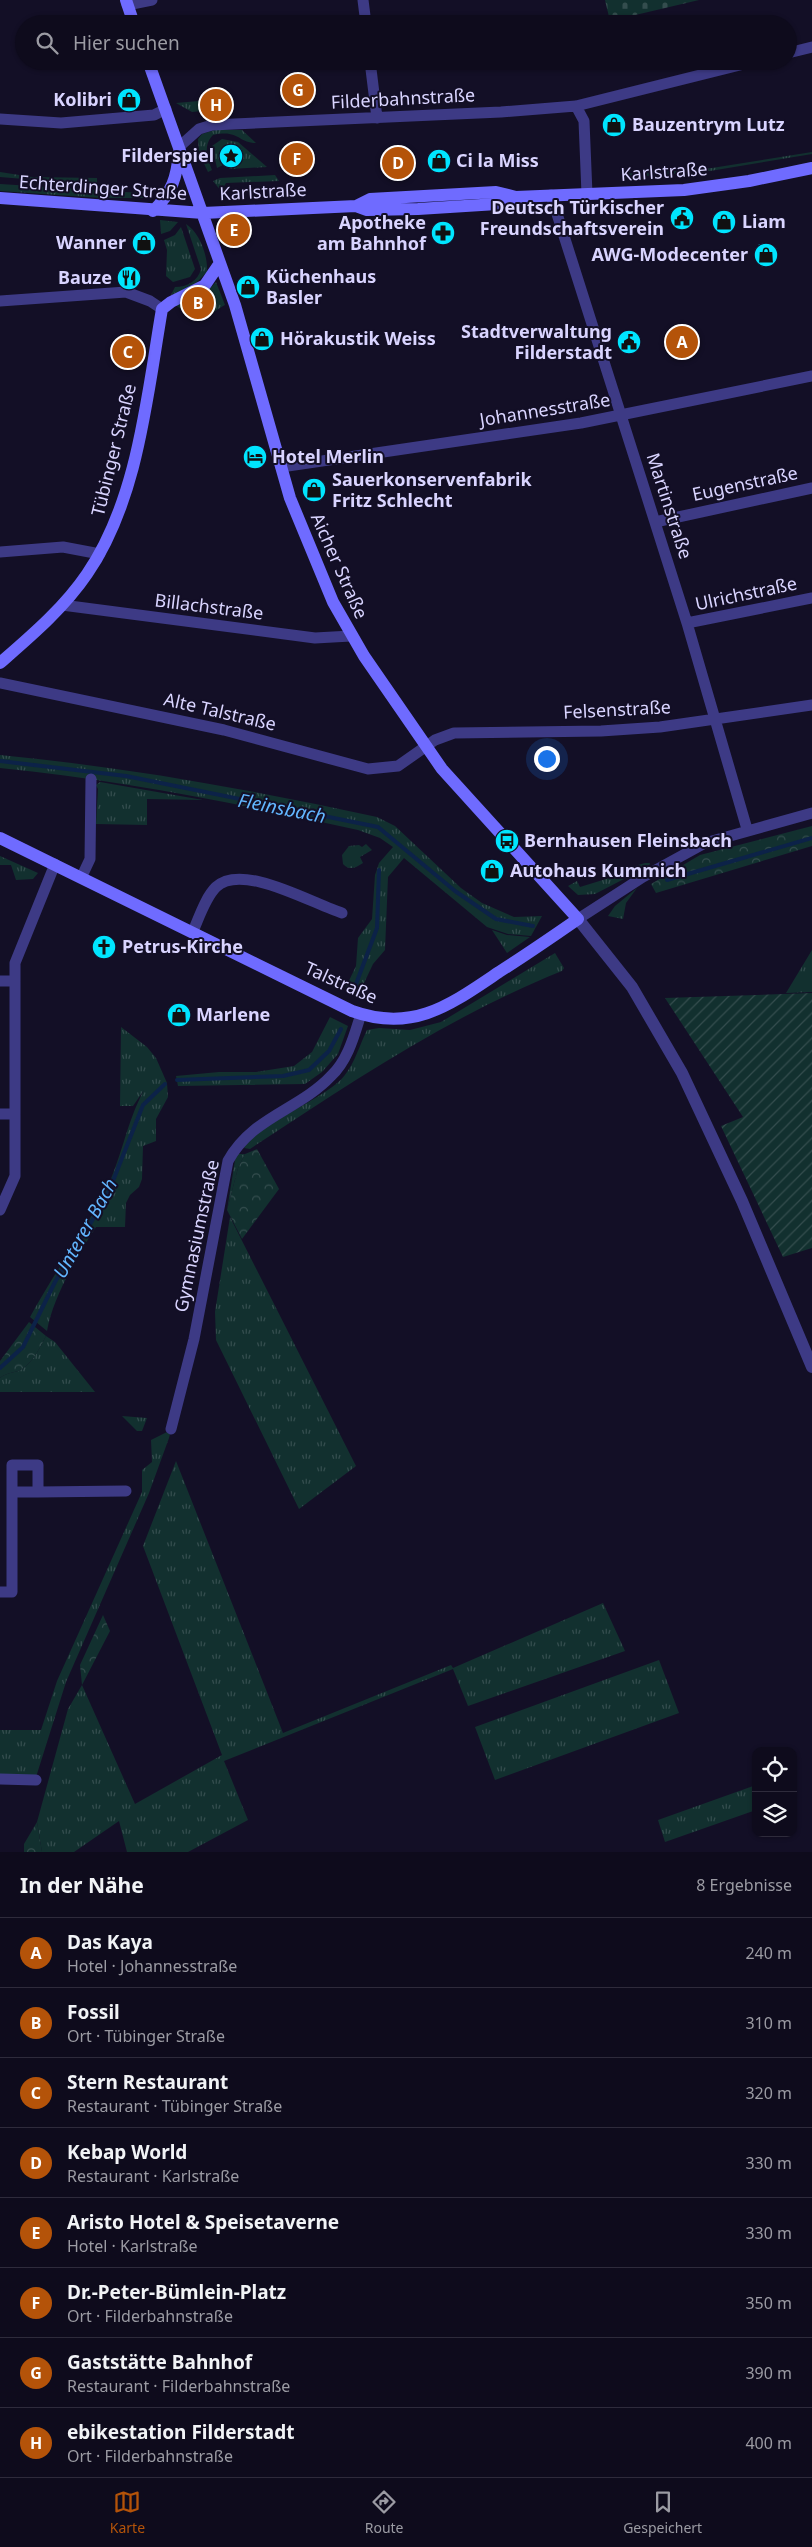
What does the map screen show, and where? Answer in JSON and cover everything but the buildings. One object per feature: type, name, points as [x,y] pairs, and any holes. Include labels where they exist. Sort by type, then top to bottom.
[{"type":"main road","points":[[127,2],[131,15]]},
{"type":"main road","name":"Aicher Straße","points":[[151,70],[203,213],[243,332],[290,498],[315,563],[351,636],[426,746],[462,792],[578,918]]},
{"type":"main road","points":[[153,210],[169,193],[175,180],[179,147]]},
{"type":"main road","name":"Karlstraße","points":[[203,213],[356,206],[370,199],[418,203],[464,200],[496,192],[516,197],[684,190],[749,181],[812,168]]},
{"type":"main road","name":"Echterdinger Straße","points":[[0,198],[203,213]]},
{"type":"main road","points":[[162,309],[171,302],[205,285],[220,263]]},
{"type":"main road","name":"Tübinger Straße","points":[[0,663],[62,605],[83,580],[100,554],[115,523],[127,486],[162,309]]},
{"type":"main road","name":"Talstraße","points":[[0,838],[82,876],[361,1014],[397,1020],[438,1010],[450,1005],[578,918]]},
{"type":"street","points":[[127,2],[152,0]]},
{"type":"street","points":[[363,0],[365,15]]},
{"type":"street","points":[[797,51],[812,47]]},
{"type":"street","points":[[371,70],[377,118]]},
{"type":"street","name":"Filderbahnstraße","points":[[179,147],[199,129],[212,126],[501,112],[576,106],[720,70]]},
{"type":"street","points":[[576,106],[584,121],[587,194]]},
{"type":"street","points":[[0,119],[45,123],[127,118],[154,115],[166,110]]},
{"type":"street","name":"Martinstraße","points":[[551,195],[688,624],[748,829]]},
{"type":"street","points":[[0,302],[126,292],[150,301],[162,309]]},
{"type":"street","name":"Johannesstraße","points":[[281,467],[622,416],[812,376]]},
{"type":"street","name":"Eugenstraße","points":[[655,522],[812,488]]},
{"type":"street","points":[[0,552],[63,547],[100,554]]},
{"type":"street","name":"Ulrichstraße","points":[[688,624],[812,598]]},
{"type":"street","name":"Billachstraße","points":[[62,605],[315,638],[351,636]]},
{"type":"street","name":"Alte Talstraße","points":[[0,683],[224,730],[368,769],[379,770],[398,766],[426,746]]},
{"type":"street","name":"Felsenstraße","points":[[426,746],[444,736],[468,732],[601,731],[716,720],[812,705]]},
{"type":"street","points":[[82,876],[90,859],[90,779]]},
{"type":"street","points":[[578,918],[689,850],[748,829],[812,813]]},
{"type":"street","points":[[0,1210],[15,1176],[15,981],[17,957],[56,864]]},
{"type":"street","points":[[193,932],[215,888],[223,882],[235,880],[267,883],[342,913]]},
{"type":"street","name":"Aicher Straße","points":[[578,918],[632,987],[686,1081],[742,1201],[812,1367]]},
{"type":"street","points":[[0,981],[15,981]]},
{"type":"street","name":"Gymnasiumstraße","points":[[171,1429],[194,1339],[228,1161],[236,1146],[250,1132],[332,1076],[347,1054],[361,1014]]},
{"type":"street","points":[[0,1114],[15,1114]]},
{"type":"street","points":[[0,1592],[12,1592],[12,1465],[38,1465],[38,1492]]},
{"type":"street","points":[[12,1492],[126,1491]]},
{"type":"street","points":[[0,1779],[36,1780]]},
{"type":"green space","points":[[605,0],[699,0],[635,15],[609,15]]},
{"type":"green space","points":[[210,100],[211,110],[192,112],[176,103]]},
{"type":"green space","points":[[215,130],[242,130],[256,143],[228,134],[213,135],[207,147],[207,156],[212,170],[208,172],[199,153],[198,139],[202,134]]},
{"type":"green space","points":[[222,139],[238,142],[267,167],[229,169],[229,166],[225,164],[217,168],[212,146]]},
{"type":"green space","points":[[812,152],[812,154],[710,171],[621,178],[621,174],[712,168]]},
{"type":"green space","points":[[0,172],[32,177],[97,178],[97,185],[0,177]]},
{"type":"green space","points":[[275,175],[279,181],[226,183],[221,191],[213,181],[220,178]]},
{"type":"green space","points":[[0,184],[141,193],[147,198],[102,198],[0,191]]},
{"type":"green space","points":[[160,220],[178,222],[170,231],[161,234]]},
{"type":"green space","points":[[186,224],[195,233],[202,245],[207,272],[194,285],[171,295],[175,287],[184,286],[195,280],[201,269]]},
{"type":"green space","points":[[181,227],[195,269],[190,277],[173,282],[166,276],[167,250],[164,240],[175,235]]},
{"type":"green space","points":[[216,282],[225,305],[212,313],[206,316],[197,315],[184,311],[175,304],[209,289]]},
{"type":"green space","points":[[0,755],[95,766],[189,780],[377,817],[395,826],[461,888],[482,903],[514,917],[542,916],[531,936],[508,934],[487,927],[404,858],[388,877],[385,950],[373,964],[358,996],[345,989],[356,966],[358,938],[372,919],[375,875],[379,863],[393,847],[380,838],[358,830],[180,794],[90,779],[0,768]]},
{"type":"green space","points":[[100,782],[203,800],[147,799],[147,825],[96,824],[98,789],[96,785]]},
{"type":"green space","points":[[812,826],[812,846],[656,893],[651,884],[700,855]]},
{"type":"green space","points":[[366,844],[372,850],[360,857],[363,863],[353,868],[348,868],[343,864],[342,855],[349,846],[359,845],[362,847]]},
{"type":"green space","points":[[0,856],[38,873],[33,879],[16,880],[11,865],[0,865]]},
{"type":"green space","points":[[650,863],[649,866],[595,894],[578,895],[568,886],[577,881],[580,887],[632,871],[631,867]]},
{"type":"green space","points":[[637,888],[626,903],[623,919],[608,916],[615,906]]},
{"type":"green space","points":[[492,930],[507,935],[530,937],[507,953]]},
{"type":"green space","points":[[812,950],[812,992],[786,993]]},
{"type":"green space","points":[[555,953],[564,968],[562,971],[521,989],[440,1030],[363,1076],[250,1149],[244,1148],[261,1131],[342,1079],[351,1066],[367,1030],[379,1028],[410,1030],[441,1022]]},
{"type":"green space","points":[[812,993],[812,1248],[783,1257],[721,1126],[743,1117],[665,998]]},
{"type":"green space","points":[[330,1017],[348,1026],[338,1054],[322,1072],[305,1084],[178,1086],[176,1076],[219,1072],[256,1072],[294,1066],[312,1052]]},
{"type":"green space","points":[[121,1027],[147,1047],[156,1058],[167,1083],[168,1097],[156,1119],[156,1141],[143,1146],[142,1179],[139,1187],[130,1195],[126,1203],[125,1227],[96,1227],[60,1291],[47,1331],[30,1317],[103,1196],[144,1090],[133,1106],[120,1106]]},
{"type":"green space","points":[[257,1149],[279,1189],[242,1239],[227,1210],[238,1168],[245,1154]]},
{"type":"green space","points":[[236,1154],[245,1154],[238,1168],[227,1210]]},
{"type":"green space","points":[[230,1217],[356,1466],[299,1509],[216,1340],[215,1312]]},
{"type":"green space","points":[[29,1322],[46,1336],[36,1354],[26,1366],[0,1378],[0,1361]]},
{"type":"green space","points":[[46,1336],[55,1342],[95,1392],[0,1392],[0,1378],[26,1366],[36,1354]]},
{"type":"green space","points":[[122,1416],[147,1418],[142,1431],[137,1431]]},
{"type":"green space","points":[[167,1432],[170,1434],[169,1438],[149,1493],[66,1682],[36,1777],[0,1776],[0,1730],[41,1730],[57,1681],[142,1492],[142,1470],[152,1462],[151,1440]]},
{"type":"green space","points":[[176,1461],[283,1733],[451,1665],[453,1668],[603,1603],[625,1651],[468,1706],[453,1669],[224,1761],[248,1820],[188,1852],[127,1852],[119,1821],[74,1852],[42,1852],[37,1822],[68,1709],[82,1685],[135,1804],[222,1755],[143,1546]]},
{"type":"green space","points":[[103,1615],[110,1631],[82,1685],[80,1665]]},
{"type":"green space","points":[[659,1660],[679,1713],[495,1780],[475,1727]]},
{"type":"green space","points":[[752,1786],[752,1811],[665,1842],[658,1820]]},
{"type":"green space","points":[[37,1822],[42,1852],[24,1852],[24,1844]]},
{"type":"waterway","name":"Fleinsbach","points":[[0,761],[126,776],[378,827],[455,891],[496,919],[533,926]]},
{"type":"waterway","name":"Fleinsbach","points":[[667,880],[812,838]]},
{"type":"waterway","points":[[353,992],[377,928],[379,870]]},
{"type":"waterway","name":"Unterer Bach","points":[[177,1080],[283,1076],[309,1070],[329,1051],[341,1029]]},
{"type":"waterway","name":"Unterer Bach","points":[[0,1368],[23,1347],[55,1282],[107,1196],[143,1105],[165,1084]]},
{"type":"place","name":"Gaststätte Bahnhof","points":[[298,90]]},
{"type":"place","name":"Kolibri","points":[[129,100]]},
{"type":"place","name":"ebikestation Filderstadt","points":[[216,105]]},
{"type":"place","name":"Bauzentrym Lutz","points":[[614,125]]},
{"type":"place","name":"Filderspiel","points":[[231,156]]},
{"type":"place","name":"Dr.-Peter-Bümlein-Platz","points":[[297,159]]},
{"type":"place","name":"Ci la Miss","points":[[439,161]]},
{"type":"place","name":"Kebap World","points":[[398,163]]},
{"type":"place","name":"Deutsch Türkischer Freundschaftsverein","points":[[682,218]]},
{"type":"place","name":"Liam","points":[[724,222]]},
{"type":"place","name":"Aristo Hotel & Speisetaverne","points":[[234,230]]},
{"type":"place","name":"Apotheke am Bahnhof","points":[[443,233]]},
{"type":"place","name":"Wanner","points":[[144,243]]},
{"type":"place","name":"AWG-Modecenter","points":[[766,255]]},
{"type":"place","name":"Bauze","points":[[129,278]]},
{"type":"place","name":"Küchenhaus Basler","points":[[248,287]]},
{"type":"place","name":"Fossil","points":[[198,303]]},
{"type":"place","name":"Hörakustik Weiss","points":[[262,339]]},
{"type":"place","name":"Stadtverwaltung Filderstadt","points":[[629,342]]},
{"type":"place","name":"Das Kaya","points":[[682,342]]},
{"type":"place","name":"Stern Restaurant","points":[[128,352]]},
{"type":"place","name":"Hotel Merlin","points":[[255,457]]},
{"type":"place","name":"Sauerkonservenfabrik Fritz Schlecht","points":[[314,490]]},
{"type":"place","name":"Bernhausen Fleinsbach","points":[[507,841]]},
{"type":"place","name":"Autohaus Kummich","points":[[492,871]]},
{"type":"place","name":"Petrus-Kirche","points":[[104,947]]},
{"type":"place","name":"Marlene","points":[[179,1015]]}]
